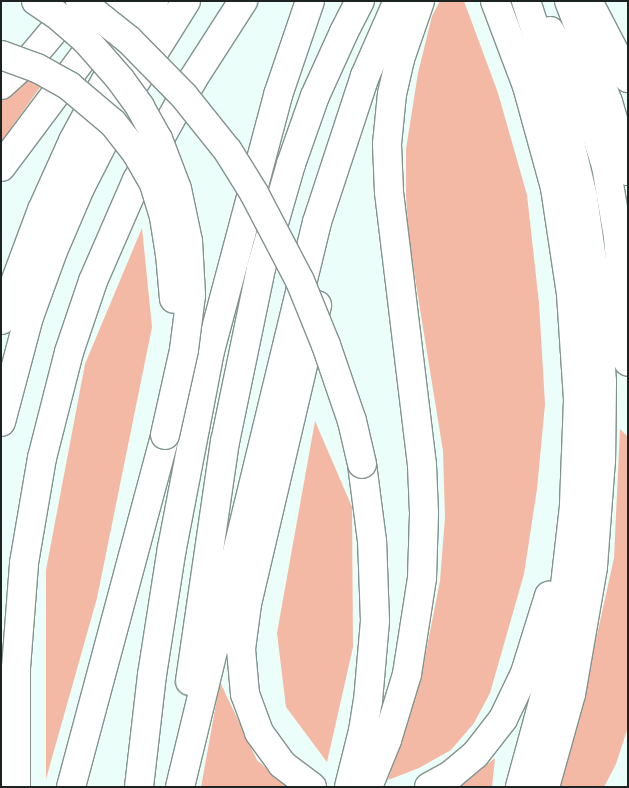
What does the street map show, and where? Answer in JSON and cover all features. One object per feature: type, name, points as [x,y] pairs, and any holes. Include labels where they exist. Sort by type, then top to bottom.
[{"type":"highway","points":[[36,1],[57,15],[85,39],[120,78],[158,139],[177,189],[188,241],[191,295],[184,350],[164,435],[71,787]]},
{"type":"highway","points":[[1,64],[30,32],[47,1]]},
{"type":"highway","points":[[1,86],[30,58],[79,1],[129,40],[184,96],[228,151],[250,186],[290,260],[319,326],[346,401],[362,464],[370,515],[375,596],[372,675],[375,736],[368,787]]},
{"type":"highway","points":[[1,167],[125,1]]},
{"type":"highway","points":[[1,320],[32,234],[69,150],[104,83],[154,1]]},
{"type":"highway","points":[[1,422],[29,317],[69,212],[96,154],[129,92],[186,1]]},
{"type":"highway","points":[[16,787],[16,668],[24,563],[42,458],[69,352],[93,281],[137,180],[188,87],[243,1]]},
{"type":"highway","points":[[139,787],[149,702],[176,525],[210,351],[278,95],[310,1]]},
{"type":"highway","points":[[179,787],[213,513],[236,380],[253,302],[302,130],[329,64],[360,1]]},
{"type":"highway","points":[[179,787],[317,222],[365,76],[398,1]]},
{"type":"highway","points":[[349,787],[375,736],[410,658],[420,602],[424,554],[424,493],[419,436],[389,192],[387,144],[392,94],[400,59],[420,1]]},
{"type":"highway","points":[[495,1],[538,120],[553,180],[563,232],[571,294],[577,391],[574,506],[556,646],[520,787]]},
{"type":"highway","points":[[526,1],[564,117],[583,197],[595,280],[602,382],[600,485],[590,585],[572,694],[546,787]]},
{"type":"highway","points":[[533,1],[583,92],[601,146],[618,237],[628,362]]},
{"type":"highway","points":[[569,1],[608,102],[628,171]]},
{"type":"highway","points":[[588,1],[628,78]]},
{"type":"highway","points":[[1,56],[52,76],[100,110],[137,154],[154,184],[168,236],[174,302],[172,371],[164,435]]},
{"type":"highway","points":[[312,787],[282,764],[258,732],[249,708],[243,679],[242,634],[317,306],[365,76]]},
{"type":"highway","points":[[430,787],[452,774],[475,755],[494,733],[511,705],[537,636],[574,506]]},
{"type":"highway","points":[[81,787],[110,645]]},
{"type":"shaded area","points":[[440,1],[464,1],[498,93],[527,195],[539,303],[545,404],[537,489],[524,574],[490,693],[474,723],[451,750],[419,768],[388,780],[421,677],[440,581],[445,517],[443,451],[409,241],[406,196],[406,149],[418,73],[432,16]]},
{"type":"shaded area","points":[[25,79],[41,86],[1,142],[1,100]]},
{"type":"shaded area","points":[[142,228],[152,327],[97,598],[46,779],[46,570],[85,364]]},
{"type":"shaded area","points":[[315,421],[352,507],[353,647],[327,762],[286,707],[277,633]]},
{"type":"shaded area","points":[[620,429],[628,437],[628,727],[616,764],[604,787],[555,787],[577,725],[614,558]]},
{"type":"shaded area","points":[[220,682],[257,760],[287,787],[201,787]]},
{"type":"shaded area","points":[[495,758],[492,787],[459,787]]}]
